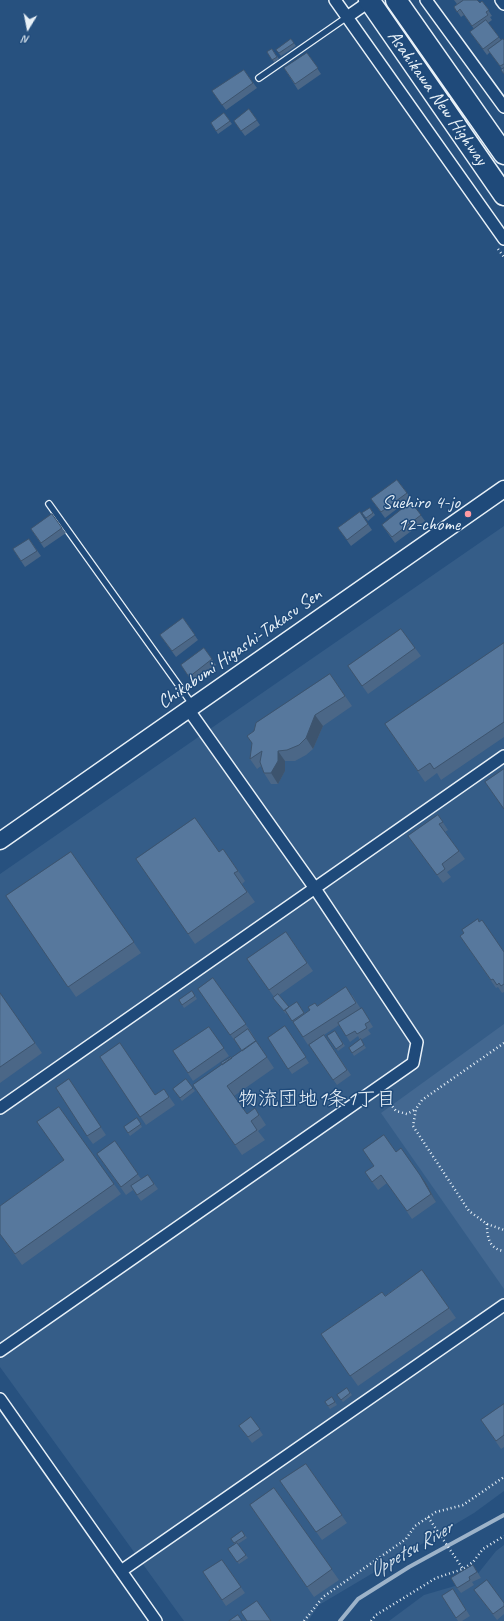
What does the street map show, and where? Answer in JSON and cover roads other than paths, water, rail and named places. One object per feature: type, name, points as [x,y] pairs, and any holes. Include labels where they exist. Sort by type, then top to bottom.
[{"type":"highway","name":"Asahikawa New Highway","points":[[370,0],[504,195]]},
{"type":"highway","name":"Asahikawa New Highway","points":[[396,0],[504,154]]},
{"type":"street","points":[[335,0],[504,239]]},
{"type":"street","points":[[347,17],[370,0]]},
{"type":"street","points":[[426,0],[504,107]]},
{"type":"street","points":[[501,0],[504,4]]},
{"type":"street","name":"Chikabumi Higashi-Takasu Sen","points":[[0,841],[504,489]]},
{"type":"street","points":[[0,1351],[413,1063],[417,1042],[191,708]]},
{"type":"street","points":[[0,1108],[504,756]]},
{"type":"street","points":[[121,1571],[504,1305]]},
{"type":"street","points":[[0,1400],[156,1621]]},
{"type":"lane","points":[[259,78],[347,17]]},
{"type":"lane","points":[[49,504],[191,708]]},
{"type":"waterway","name":"Uppetsu River","points":[[340,1621],[358,1599],[409,1567],[504,1515]]},
{"type":"place","name":"Suehiro 4-jo 12-chome","points":[[468,514]]},
{"type":"district","name":"物流団地1条1丁目","points":[[317,1100]]}]
